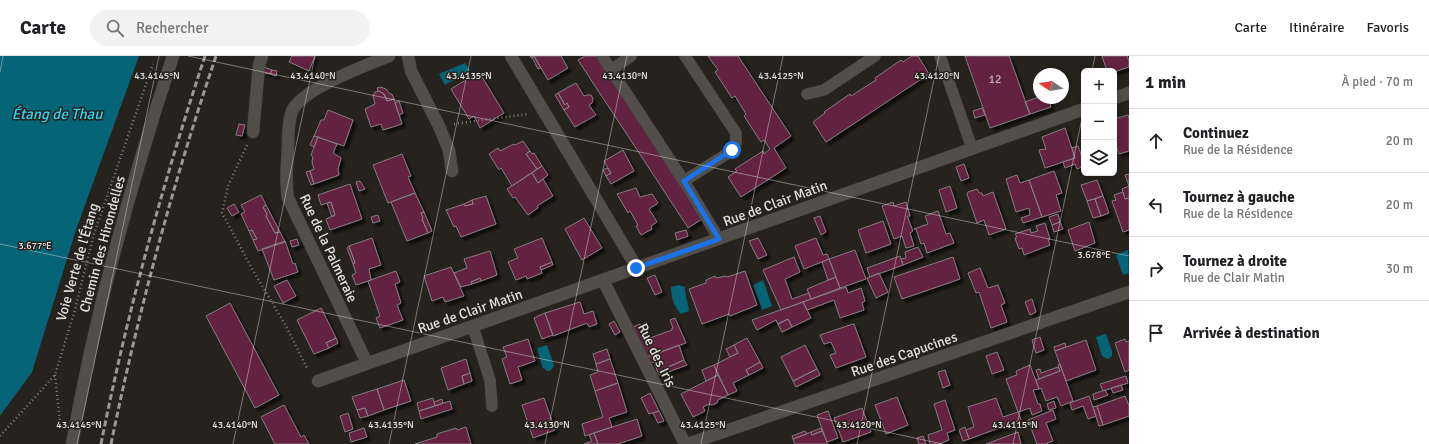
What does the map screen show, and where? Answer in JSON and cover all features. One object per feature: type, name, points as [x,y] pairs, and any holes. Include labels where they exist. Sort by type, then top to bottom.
[{"type":"street","name":"Chemin des Hirondelles","points":[[72,444],[93,338],[106,284],[139,164],[173,56]]},
{"type":"street","points":[[253,132],[259,65],[262,56]]},
{"type":"street","name":"Rue de la Palmeraie","points":[[367,363],[288,198],[285,182],[289,121],[298,102],[316,88],[389,56]]},
{"type":"street","points":[[408,56],[411,71],[439,126],[449,150],[452,171]]},
{"type":"street","points":[[511,56],[636,268]]},
{"type":"street","points":[[1117,97],[1129,93]]},
{"type":"street","name":"Rue de Clair Matin","points":[[318,381],[1081,110]]},
{"type":"street","name":"Rue des Iris","points":[[604,280],[684,444]]},
{"type":"street","name":"Rue des Capucines","points":[[688,444],[1129,292]]},
{"type":"lane","points":[[602,56],[684,181],[719,239]]},
{"type":"lane","points":[[611,70],[631,56]]},
{"type":"lane","points":[[684,181],[732,150],[736,142],[736,133],[685,56]]},
{"type":"lane","points":[[808,94],[824,90],[875,56]]},
{"type":"lane","points":[[940,56],[972,148]]},
{"type":"lane","points":[[473,326],[490,380],[492,406]]},
{"type":"path","name":"Voie Verte de l'Étang","points":[[0,436],[55,375],[74,313],[94,234],[153,62]]},
{"type":"path","points":[[439,126],[544,112]]},
{"type":"path","points":[[253,132],[228,186],[222,213],[255,274],[286,326],[307,368],[318,381]]},
{"type":"path","points":[[55,375],[60,423]]},
{"type":"water","name":"Étang de Thau","points":[[0,56],[139,56],[76,230],[32,372],[0,416]]},
{"type":"water","points":[[465,63],[470,70],[445,85],[439,74]]},
{"type":"water","points":[[1128,250],[1129,273],[1123,275],[1116,255]]},
{"type":"water","points":[[763,280],[772,306],[762,310],[753,285]]},
{"type":"water","points":[[679,285],[685,287],[689,311],[681,314],[675,305],[671,291],[671,287]]},
{"type":"water","points":[[1106,334],[1112,351],[1112,356],[1108,359],[1102,356],[1096,337]]},
{"type":"water","points":[[547,345],[554,366],[550,371],[547,371],[544,368],[543,369],[537,348]]},
{"type":"building","points":[[292,56],[315,56],[309,71],[289,62]]},
{"type":"building","points":[[534,56],[561,56],[568,68],[548,80]]},
{"type":"building","points":[[534,56],[541,68],[538,69],[532,57]]},
{"type":"building","points":[[585,56],[596,56],[702,219],[688,228],[578,60]]},
{"type":"building","points":[[708,56],[738,56],[791,136],[774,148],[786,168],[741,197],[728,177],[737,171],[735,169],[763,151],[764,154],[770,149],[764,140],[761,142],[744,116],[746,114],[735,96],[732,98],[715,72],[718,70]]},
{"type":"building","points":[[912,56],[918,56],[929,74],[826,142],[813,122],[825,113],[824,112],[850,94],[851,96],[876,80],[875,78],[901,60],[903,62]]},
{"type":"building","points":[[965,56],[1009,56],[1030,114],[990,128]]},
{"type":"building","points":[[1102,56],[1127,56],[1129,67],[1117,71],[1117,68],[1106,68]]},
{"type":"building","points":[[264,67],[272,70],[270,74],[265,73]]},
{"type":"building","points":[[272,70],[277,71],[276,76],[270,74]]},
{"type":"building","points":[[479,72],[504,113],[480,128],[474,116],[469,119],[451,89]]},
{"type":"building","points":[[576,83],[584,96],[591,95],[593,99],[592,103],[589,105],[596,115],[575,127],[564,110],[569,107],[567,103],[565,105],[558,93]]},
{"type":"building","points":[[380,87],[386,89],[390,94],[392,94],[394,99],[387,101],[383,93],[378,91],[377,88]]},
{"type":"building","points":[[379,91],[385,95],[387,101],[394,99],[402,124],[383,130],[381,124],[371,127],[365,109],[375,104],[373,96],[375,92]]},
{"type":"building","points":[[558,93],[565,105],[567,103],[569,107],[564,110],[555,95]]},
{"type":"building","points":[[1033,99],[1033,104],[1050,104],[1051,107],[1030,114],[1025,102]]},
{"type":"building","points":[[399,101],[403,113],[399,115],[395,103]]},
{"type":"building","points":[[982,108],[985,115],[975,118],[973,111]]},
{"type":"building","points":[[328,110],[353,120],[344,146],[314,136],[321,120],[324,120]]},
{"type":"building","points":[[1128,115],[1129,118],[1129,151],[1119,154],[1117,148],[1117,118]]},
{"type":"building","points":[[239,124],[245,125],[242,136],[236,135]]},
{"type":"building","points":[[1065,128],[1075,158],[1045,168],[1039,150],[1046,149],[1042,137]]},
{"type":"building","points":[[314,136],[318,137],[314,147],[310,145]]},
{"type":"building","points":[[318,137],[337,144],[333,153],[341,158],[338,169],[339,175],[314,184],[310,171],[314,169],[312,162],[313,157],[311,155]]},
{"type":"building","points":[[523,141],[530,151],[526,154],[537,169],[512,186],[501,168],[499,170],[489,154],[498,148],[500,151]]},
{"type":"building","points":[[1078,146],[1081,154],[1081,167],[1077,169],[1075,164],[1065,168],[1063,162],[1075,158],[1072,148]]},
{"type":"building","points":[[623,150],[634,171],[611,184],[606,176],[611,173],[604,161]]},
{"type":"building","points":[[530,151],[532,154],[534,153],[542,166],[537,169],[526,154]]},
{"type":"building","points":[[402,154],[411,176],[408,177],[415,193],[388,203],[373,165]]},
{"type":"building","points":[[964,164],[969,178],[961,181],[956,167]]},
{"type":"building","points":[[542,166],[548,175],[538,183],[532,173]]},
{"type":"building","points":[[607,168],[611,173],[606,176],[603,170]]},
{"type":"building","points":[[310,171],[314,184],[311,185],[306,172]]},
{"type":"building","points":[[1054,171],[1062,193],[1056,195],[1061,211],[1042,217],[1029,180]]},
{"type":"building","points":[[532,173],[538,183],[543,179],[553,196],[537,206],[538,208],[528,215],[507,189]]},
{"type":"building","points":[[1129,174],[1129,186],[1125,175]]},
{"type":"building","points":[[1017,175],[1020,183],[1029,180],[1042,217],[1023,223],[1021,218],[1030,215],[1029,208],[1016,212],[1006,179]]},
{"type":"building","points":[[1097,180],[1103,196],[1087,201],[1081,185]]},
{"type":"building","points":[[360,181],[365,189],[359,191],[356,182]]},
{"type":"building","points":[[350,184],[362,219],[330,230],[326,219],[335,215],[331,202],[321,205],[318,195]]},
{"type":"building","points":[[950,186],[957,208],[946,212],[939,190]]},
{"type":"building","points":[[1129,186],[1129,198],[1125,199],[1122,189]]},
{"type":"building","points":[[636,188],[640,197],[652,194],[658,203],[649,209],[657,222],[651,226],[652,229],[641,235],[636,226],[638,225],[630,211],[628,213],[617,194]]},
{"type":"building","points":[[977,189],[983,196],[993,192],[1006,229],[989,235],[984,220],[977,223],[967,194],[968,192]]},
{"type":"building","points":[[1123,192],[1125,199],[1129,198],[1129,230],[1123,232],[1112,201],[1116,200],[1114,195]]},
{"type":"building","points":[[415,193],[424,212],[421,213],[422,219],[428,233],[407,241],[391,202]]},
{"type":"building","points":[[261,195],[266,205],[263,207],[267,214],[266,216],[275,233],[280,232],[285,242],[258,251],[253,240],[257,239],[252,230],[249,231],[241,214],[245,212],[241,205]]},
{"type":"building","points":[[486,196],[496,224],[461,237],[456,226],[454,227],[446,210],[464,204],[465,206],[473,204],[472,200]]},
{"type":"building","points":[[1103,196],[1109,213],[1101,216],[1095,199]]},
{"type":"building","points":[[1095,199],[1101,216],[1093,218],[1087,201]]},
{"type":"building","points":[[472,200],[473,204],[465,206],[464,204]]},
{"type":"building","points":[[331,202],[335,215],[332,217],[327,203]]},
{"type":"building","points":[[893,202],[894,206],[906,202],[910,216],[907,216],[913,231],[910,233],[914,246],[906,248],[902,236],[894,239],[882,206]]},
{"type":"building","points":[[234,204],[239,212],[232,216],[227,208]]},
{"type":"building","points":[[266,205],[280,232],[275,233],[266,216],[267,214],[263,207]]},
{"type":"building","points":[[938,211],[946,234],[950,233],[954,243],[927,253],[924,243],[921,244],[916,229],[914,229],[928,224],[925,216]]},
{"type":"building","points":[[424,212],[432,231],[428,233],[422,219],[421,213]]},
{"type":"building","points":[[1058,214],[1060,222],[1052,225],[1049,217]]},
{"type":"building","points":[[378,215],[380,221],[373,223],[371,217]]},
{"type":"building","points":[[820,216],[826,232],[821,235],[814,218]]},
{"type":"building","points":[[584,218],[602,248],[582,260],[565,229]]},
{"type":"building","points":[[883,221],[891,244],[866,253],[858,230]]},
{"type":"building","points":[[1060,222],[1063,229],[1054,232],[1052,225]]},
{"type":"building","points":[[1089,222],[1095,243],[1075,251],[1068,230]]},
{"type":"building","points":[[1045,223],[1050,239],[1048,239],[1050,245],[1024,255],[1022,248],[1019,249],[1015,234],[1030,229],[1031,233],[1038,231],[1036,226]]},
{"type":"building","points":[[252,230],[257,239],[253,240],[249,231]]},
{"type":"building","points":[[686,230],[688,236],[677,240],[675,233]]},
{"type":"building","points":[[372,238],[381,265],[369,269],[371,280],[356,285],[352,275],[356,273],[353,264],[355,263],[349,246]]},
{"type":"building","points":[[542,238],[552,262],[540,267],[542,273],[527,279],[526,276],[516,280],[508,262],[518,258],[514,249]]},
{"type":"building","points":[[758,238],[767,255],[758,259],[749,241]]},
{"type":"building","points":[[816,238],[823,255],[827,254],[829,259],[804,269],[795,246]]},
{"type":"building","points":[[297,239],[299,245],[292,247],[290,241]]},
{"type":"building","points":[[285,241],[293,264],[295,263],[298,272],[274,280],[262,249]]},
{"type":"building","points":[[349,246],[355,263],[353,264],[347,248]]},
{"type":"building","points":[[918,247],[923,257],[903,265],[901,259],[906,258],[905,252]]},
{"type":"building","points":[[855,250],[866,279],[840,288],[829,259]]},
{"type":"building","points":[[490,251],[497,275],[481,281],[480,278],[471,282],[472,284],[461,287],[454,273],[467,268],[464,259]]},
{"type":"building","points":[[900,256],[903,265],[870,277],[867,268]]},
{"type":"building","points":[[794,257],[800,272],[785,279],[792,299],[809,293],[811,299],[781,310],[763,270]]},
{"type":"building","points":[[953,257],[960,279],[902,299],[894,277]]},
{"type":"building","points":[[829,259],[836,277],[828,280],[822,262]]},
{"type":"building","points":[[552,262],[553,265],[541,270],[540,267]]},
{"type":"building","points":[[451,267],[464,296],[445,302],[443,297],[432,301],[424,276]]},
{"type":"building","points":[[980,268],[988,288],[998,285],[1005,303],[1001,305],[1007,322],[991,328],[979,292],[976,293],[968,273]]},
{"type":"building","points":[[396,271],[400,282],[395,284],[401,303],[397,305],[403,320],[380,328],[376,318],[380,316],[368,281]]},
{"type":"building","points":[[745,271],[757,305],[730,316],[729,314],[702,324],[689,289],[706,283],[706,280],[715,276],[716,278],[727,277]]},
{"type":"building","points":[[879,273],[888,292],[876,298],[867,278]]},
{"type":"building","points":[[655,275],[662,292],[655,295],[647,278]]},
{"type":"building","points":[[836,277],[840,288],[811,299],[807,289]]},
{"type":"building","points":[[480,278],[481,281],[472,284],[471,282]]},
{"type":"building","points":[[287,280],[296,296],[283,303],[274,286]]},
{"type":"building","points":[[846,287],[848,293],[861,288],[865,301],[862,303],[864,310],[840,318],[834,300],[807,310],[803,302]]},
{"type":"building","points":[[1032,299],[1036,312],[1030,315],[1025,302]]},
{"type":"building","points":[[580,302],[584,314],[593,311],[597,324],[589,327],[587,323],[553,336],[545,313]]},
{"type":"building","points":[[803,302],[811,318],[792,327],[788,319],[778,324],[776,320],[757,330],[752,320]]},
{"type":"building","points":[[230,303],[279,395],[255,408],[206,316]]},
{"type":"building","points":[[321,308],[336,338],[326,343],[329,348],[314,354],[297,320]]},
{"type":"building","points":[[545,313],[553,335],[542,339],[534,318]]},
{"type":"building","points":[[675,318],[686,343],[647,357],[633,327],[640,324],[647,339],[672,330],[673,328],[670,320]]},
{"type":"building","points":[[788,319],[792,327],[782,332],[778,324]]},
{"type":"building","points":[[614,321],[620,332],[615,335],[609,324]]},
{"type":"building","points":[[853,324],[866,357],[836,368],[830,355],[836,353],[831,342],[824,344],[820,335]]},
{"type":"building","points":[[1040,337],[1044,350],[1036,353],[1032,340]]},
{"type":"building","points":[[336,338],[338,343],[329,348],[326,343]]},
{"type":"building","points":[[747,338],[760,362],[746,370],[749,375],[733,383],[737,391],[728,395],[714,365],[738,353],[734,345]]},
{"type":"building","points":[[528,339],[535,361],[518,367],[522,380],[510,384],[502,359],[507,357],[503,347]]},
{"type":"building","points":[[1125,339],[1126,342],[1129,341],[1129,370],[1125,372],[1115,343]]},
{"type":"building","points":[[1086,340],[1096,370],[1066,381],[1055,351]]},
{"type":"building","points":[[1065,343],[1066,347],[1055,351],[1054,347]]},
{"type":"building","points":[[679,345],[684,360],[666,368],[668,372],[659,375],[654,362],[651,363],[647,357]]},
{"type":"building","points":[[734,345],[738,353],[730,357],[726,349]]},
{"type":"building","points":[[805,345],[817,369],[793,381],[781,357]]},
{"type":"building","points":[[607,349],[610,359],[596,364],[593,354]]},
{"type":"building","points":[[997,352],[1004,370],[992,374],[986,356]]},
{"type":"building","points":[[466,359],[470,373],[462,376],[464,384],[448,390],[441,368]]},
{"type":"building","points":[[610,359],[618,383],[595,391],[590,375],[598,372],[596,364]]},
{"type":"building","points":[[684,360],[687,365],[668,372],[666,368]]},
{"type":"building","points":[[760,362],[763,368],[749,375],[746,370]]},
{"type":"building","points":[[1060,364],[1073,401],[1061,406],[1057,397],[1046,401],[1036,380],[1060,371],[1058,365]]},
{"type":"building","points":[[714,365],[718,375],[706,381],[702,370]]},
{"type":"building","points":[[1030,365],[1039,389],[1033,390],[1042,411],[1032,415],[1030,408],[1018,412],[1006,379],[1017,375],[1016,371]]},
{"type":"building","points":[[1058,367],[1060,371],[1039,379],[1036,370],[1040,369],[1041,373]]},
{"type":"building","points":[[817,369],[820,375],[796,387],[793,381]]},
{"type":"building","points":[[945,370],[950,385],[943,388],[938,372]]},
{"type":"building","points":[[470,373],[472,381],[464,384],[462,376]]},
{"type":"building","points":[[718,375],[728,395],[718,400],[717,403],[712,405],[709,404],[703,407],[705,411],[693,417],[681,394]]},
{"type":"building","points":[[1126,376],[1128,383],[1103,391],[1100,384]]},
{"type":"building","points":[[404,380],[411,401],[384,410],[377,389]]},
{"type":"building","points":[[618,383],[627,412],[609,418],[612,427],[585,436],[582,424],[603,417],[595,391]]},
{"type":"building","points":[[1121,385],[1123,390],[1113,393],[1111,388]]},
{"type":"building","points":[[377,389],[384,410],[368,416],[365,408],[357,410],[352,397]]},
{"type":"building","points":[[1105,390],[1108,395],[1094,400],[1093,394]]},
{"type":"building","points":[[650,393],[659,411],[649,414],[641,398]]},
{"type":"building","points":[[1089,396],[1096,416],[1088,419],[1083,406],[1072,410],[1070,403]]},
{"type":"building","points":[[1125,396],[1129,406],[1129,416],[1103,425],[1097,406]]},
{"type":"building","points":[[897,397],[908,425],[886,434],[875,405]]},
{"type":"building","points":[[433,398],[435,406],[419,411],[417,403]]},
{"type":"building","points":[[544,398],[555,430],[533,438],[522,405]]},
{"type":"building","points":[[996,398],[1003,417],[1018,412],[1021,420],[969,439],[966,430],[974,427],[968,407]]},
{"type":"building","points":[[442,399],[443,403],[435,406],[434,402]]},
{"type":"building","points":[[945,400],[955,430],[947,433],[949,440],[939,444],[930,444],[928,435],[942,430],[934,404]]},
{"type":"building","points":[[450,401],[452,409],[421,419],[419,411]]},
{"type":"building","points":[[1054,401],[1056,408],[1049,410],[1047,404]]},
{"type":"building","points":[[284,405],[301,437],[304,435],[309,444],[275,444],[261,417]]},
{"type":"building","points":[[1097,406],[1103,425],[1099,426],[1093,407]]},
{"type":"building","points":[[365,408],[368,416],[360,418],[357,410]]},
{"type":"building","points":[[862,408],[871,432],[843,442],[834,418]]},
{"type":"building","points":[[1053,410],[1056,419],[1046,423],[1053,441],[1047,443],[1048,444],[1037,444],[1028,420]]},
{"type":"building","points":[[659,411],[664,421],[658,423],[653,413]]},
{"type":"building","points":[[828,411],[838,438],[827,442],[817,415]]},
{"type":"building","points":[[348,413],[353,429],[345,432],[340,416]]},
{"type":"building","points":[[637,419],[642,436],[618,444],[598,444],[594,433]]},
{"type":"building","points":[[466,427],[471,444],[415,444],[437,437],[437,434],[456,428],[457,430]]},
{"type":"building","points":[[965,427],[969,439],[963,441],[959,430]]},
{"type":"building","points":[[364,428],[367,437],[351,442],[349,433]]},
{"type":"building","points":[[821,428],[822,431],[812,435],[811,432]]},
{"type":"building","points":[[805,431],[807,434],[793,439],[792,436]]},
{"type":"building","points":[[822,431],[828,444],[795,444],[793,439],[811,432],[812,435]]},
{"type":"building","points":[[1018,432],[1021,444],[986,444]]},
{"type":"building","points":[[594,433],[598,444],[584,444],[592,441],[589,435]]},
{"type":"building","points":[[923,436],[926,444],[919,444],[917,438]]},
{"type":"railway","points":[[101,444],[122,346],[147,248],[160,200],[205,56]]},
{"type":"railway","points":[[111,444],[133,346],[158,248],[185,152],[216,56]]},
{"type":"route","points":[[636,268],[719,239],[684,181],[732,150]]}]
